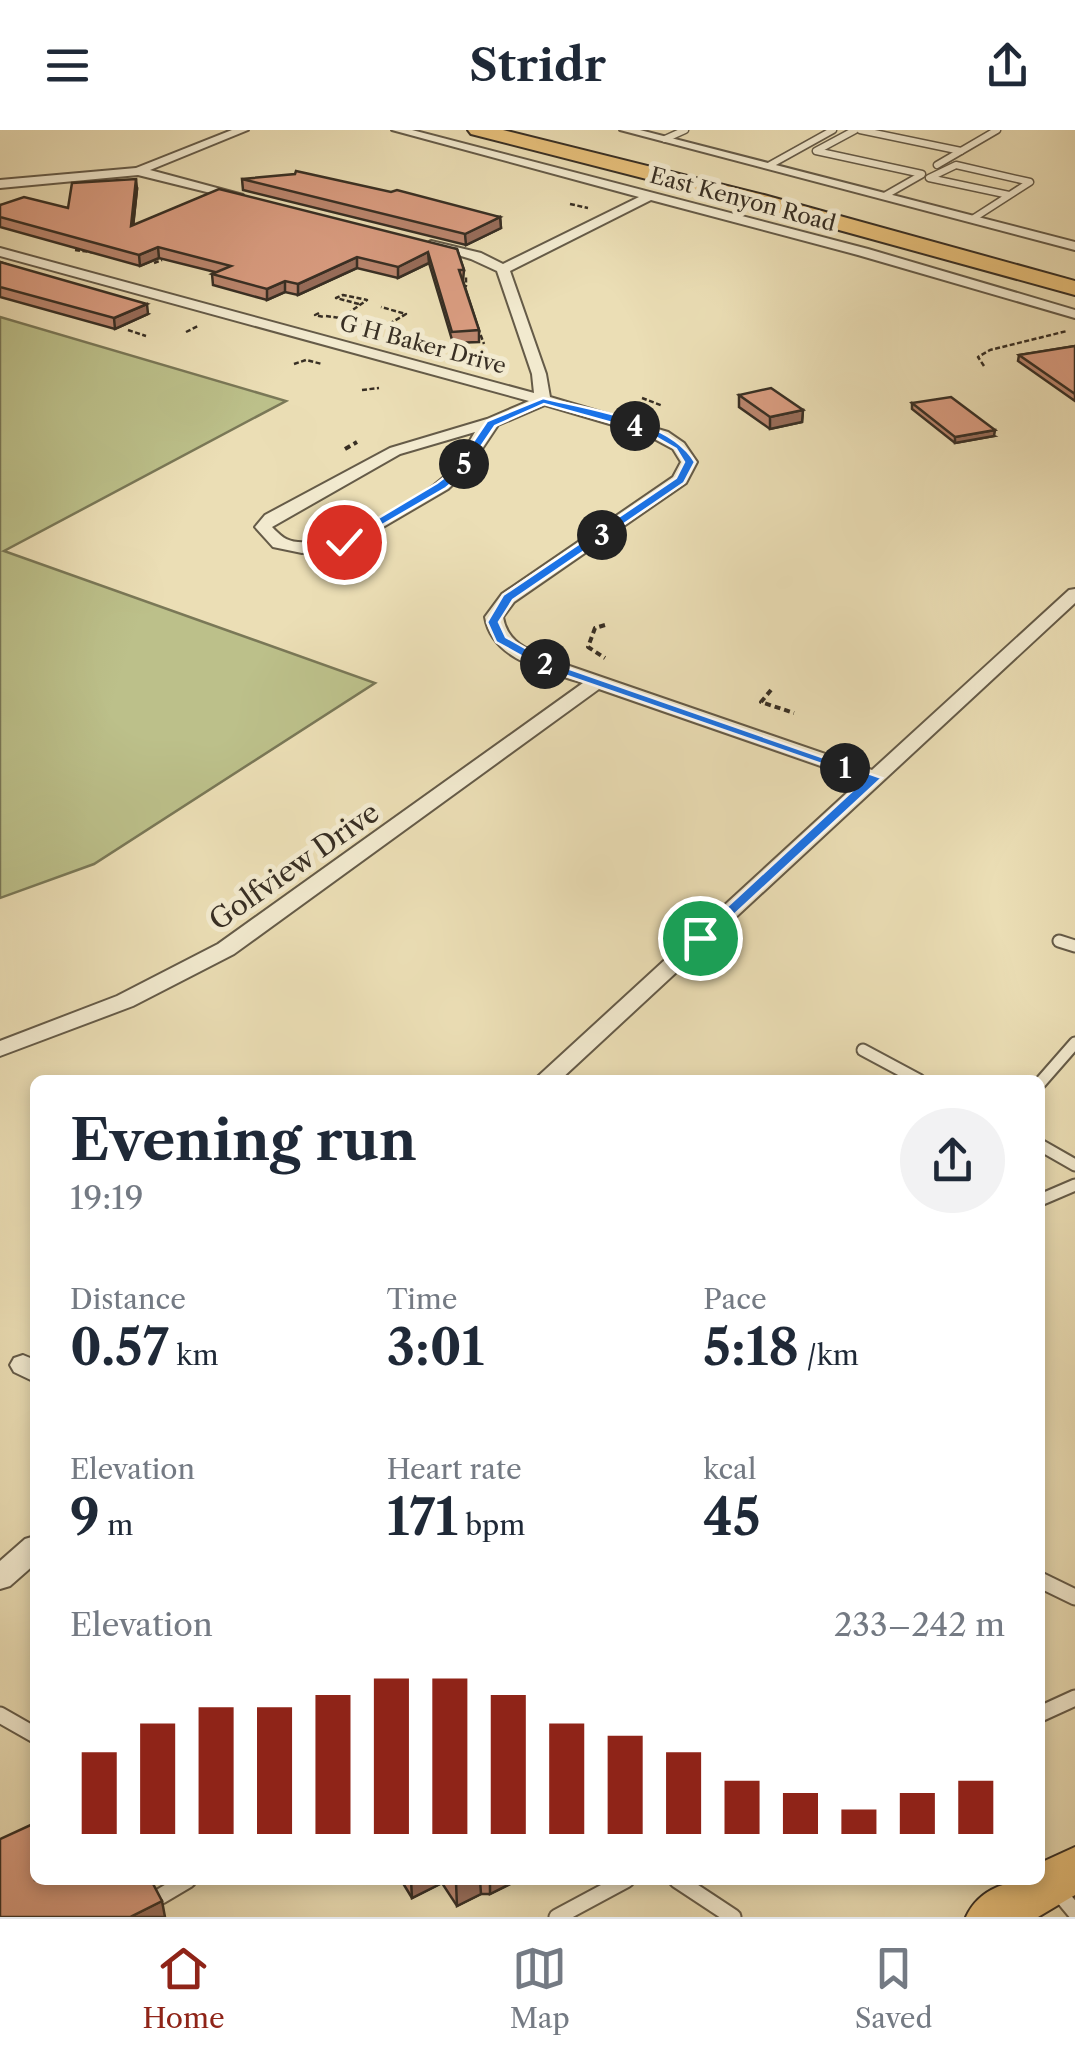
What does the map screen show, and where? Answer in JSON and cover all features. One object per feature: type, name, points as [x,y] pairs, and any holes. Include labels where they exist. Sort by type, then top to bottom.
[{"type":"highway","points":[[478,130],[756,200],[1075,288]]},
{"type":"highway","points":[[548,130],[1075,268]]},
{"type":"main road","points":[[992,1917],[1060,1883]]},
{"type":"street","points":[[0,184],[138,172],[242,130]]},
{"type":"street","name":"East Kenyon Road","points":[[398,130],[863,252],[1075,314]]},
{"type":"street","points":[[626,130],[1075,246]]},
{"type":"street","points":[[138,172],[257,202]]},
{"type":"street","points":[[503,268],[650,196]]},
{"type":"street","points":[[411,240],[476,256],[503,268],[539,374],[543,401],[491,423],[394,451],[271,518],[262,527],[264,532],[301,548],[344,542],[442,486],[458,472],[491,423]]},
{"type":"street","name":"G H Baker Drive","points":[[0,252],[652,431],[680,447],[689,462],[680,480],[508,598],[494,617],[497,633],[514,650],[595,683],[875,778]]},
{"type":"street","points":[[551,1075],[1075,594]]},
{"type":"street","name":"Golfview Drive","points":[[0,1049],[125,1002],[226,950],[595,683]]},
{"type":"street","points":[[0,1578],[30,1551]]},
{"type":"lane","points":[[665,140],[685,130]]},
{"type":"lane","points":[[770,166],[787,152],[834,130]]},
{"type":"lane","points":[[922,174],[816,151],[858,130],[962,151]]},
{"type":"lane","points":[[886,195],[997,130]]},
{"type":"lane","points":[[974,218],[1010,196],[1030,182],[953,165],[929,178],[1010,196]]},
{"type":"lane","points":[[1059,941],[1075,946]]},
{"type":"lane","points":[[1045,1078],[1075,1042]]},
{"type":"lane","points":[[863,1050],[910,1075]]},
{"type":"lane","points":[[1045,1148],[1075,1165]]},
{"type":"lane","points":[[1045,1198],[1075,1186]]},
{"type":"lane","points":[[1045,1582],[1075,1597]]},
{"type":"lane","points":[[1045,1712],[1075,1698]]},
{"type":"lane","points":[[0,1715],[30,1732]]},
{"type":"lane","points":[[161,1896],[180,1885]]},
{"type":"lane","points":[[557,1917],[617,1885]]},
{"type":"lane","points":[[685,1885],[733,1917]]},
{"type":"path","points":[[76,250],[100,253],[86,250]]},
{"type":"path","points":[[154,264],[162,260]]},
{"type":"path","points":[[462,287],[466,286],[466,276]]},
{"type":"path","points":[[318,313],[315,314],[341,318],[367,300],[344,294],[336,298],[359,304]]},
{"type":"path","points":[[353,324],[382,328],[406,314],[381,306]]},
{"type":"path","points":[[177,328],[187,331]]},
{"type":"path","points":[[467,331],[477,328],[484,344]]},
{"type":"path","points":[[984,366],[978,357],[990,350],[1075,329]]},
{"type":"path","points":[[128,330],[146,336]]},
{"type":"path","points":[[294,364],[306,360],[322,364]]},
{"type":"path","points":[[362,390],[380,388]]},
{"type":"path","points":[[642,398],[663,406]]},
{"type":"path","points":[[345,449],[357,442]]},
{"type":"path","points":[[605,658],[588,647],[596,628],[606,624]]},
{"type":"path","points":[[771,690],[762,702],[794,713]]},
{"type":"green space","points":[[0,317],[286,401],[4,551],[375,683],[94,864],[0,898]]},
{"type":"building","points":[[296,171],[391,192],[397,190],[500,217],[465,234],[242,179]]},
{"type":"building","points":[[136,179],[131,226],[219,189],[457,249],[464,270],[459,270],[479,330],[452,332],[428,252],[398,267],[357,257],[298,284],[285,281],[267,289],[212,274],[231,266],[158,247],[139,255],[0,217],[0,205],[24,197],[68,208],[72,183]]},
{"type":"building","points":[[0,262],[147,304],[114,318],[0,287]]},
{"type":"building","points":[[1075,346],[1075,394],[1019,355]]},
{"type":"building","points":[[771,388],[803,410],[770,417],[739,395]]},
{"type":"building","points":[[951,397],[995,430],[955,437],[912,403]]},
{"type":"building","points":[[30,1825],[30,1885],[154,1885],[162,1901],[130,1917],[0,1917],[0,1839]]},
{"type":"route","points":[[344,542],[442,486],[469,458],[491,423],[543,401],[652,431],[680,447],[689,462],[680,480],[508,598],[493,622],[501,639],[514,650],[546,664],[875,778],[700,938]]}]
